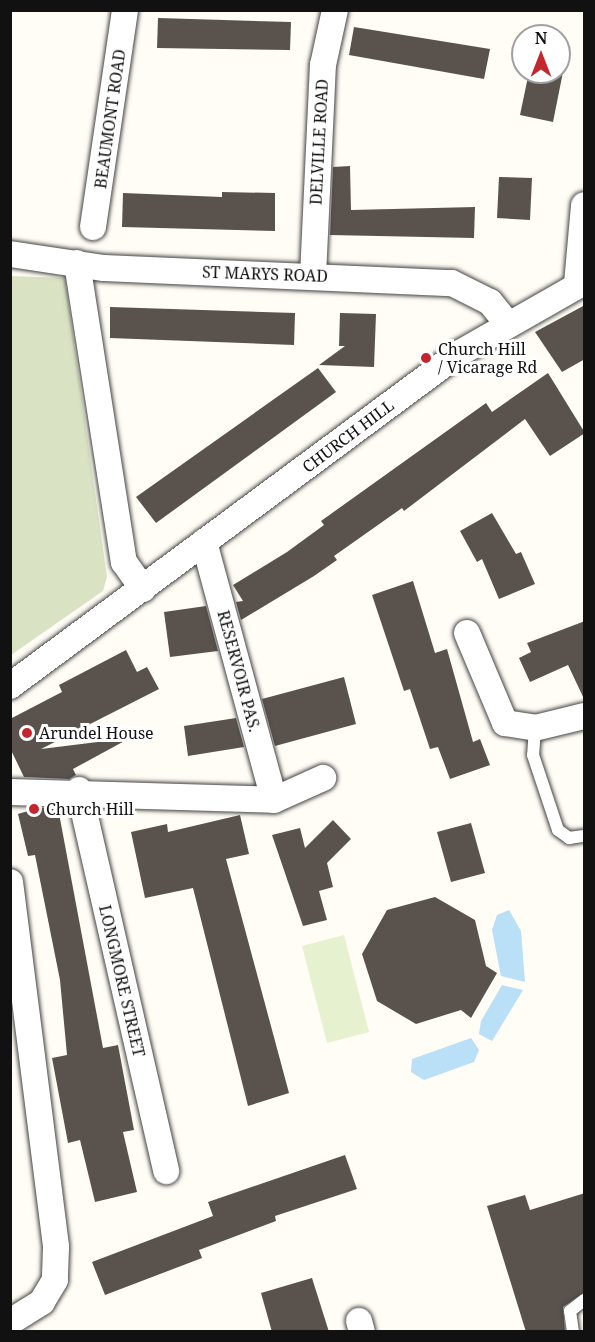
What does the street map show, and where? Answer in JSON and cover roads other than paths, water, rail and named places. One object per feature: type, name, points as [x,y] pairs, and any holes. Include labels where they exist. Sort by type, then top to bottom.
[{"type":"street","name":"BEAUMONT ROAD","points":[[93,227],[125,10]]},
{"type":"street","name":"DELVILLE ROAD","points":[[313,276],[323,65],[335,10]]},
{"type":"street","points":[[581,283],[577,242],[585,205]]},
{"type":"street","name":"ST MARYS ROAD","points":[[10,254],[77,263],[452,283],[490,302],[506,322]]},
{"type":"street","points":[[77,263],[124,562],[143,589]]},
{"type":"street","name":"CHURCH HILL","points":[[10,686],[506,322],[581,283]]},
{"type":"street","name":"RESERVOIR PAS.","points":[[204,542],[274,800]]},
{"type":"street","points":[[467,633],[504,723],[535,728],[585,716]]},
{"type":"street","points":[[10,792],[79,790],[274,800],[323,778]]},
{"type":"street","name":"LONGMORE STREET","points":[[79,790],[166,1171]]},
{"type":"street","points":[[10,882],[56,1247],[55,1281],[42,1302],[10,1322]]},
{"type":"lane","points":[[535,728],[533,756],[558,830],[569,838],[585,836]]},
{"type":"lane","points":[[573,1332],[570,1311],[585,1300]]},
{"type":"water","points":[[509,910],[521,931],[525,982],[501,976],[492,930],[497,915]]},
{"type":"water","points":[[502,985],[523,990],[492,1041],[479,1034],[481,1021]]},
{"type":"water","points":[[471,1038],[479,1050],[474,1062],[424,1080],[411,1072],[412,1059]]},
{"type":"place","name":"Church Hill / Vicarage Rd","points":[[426,358]]},
{"type":"place","name":"Arundel House","points":[[27,733]]},
{"type":"place","name":"Church Hill","points":[[34,809]]}]
